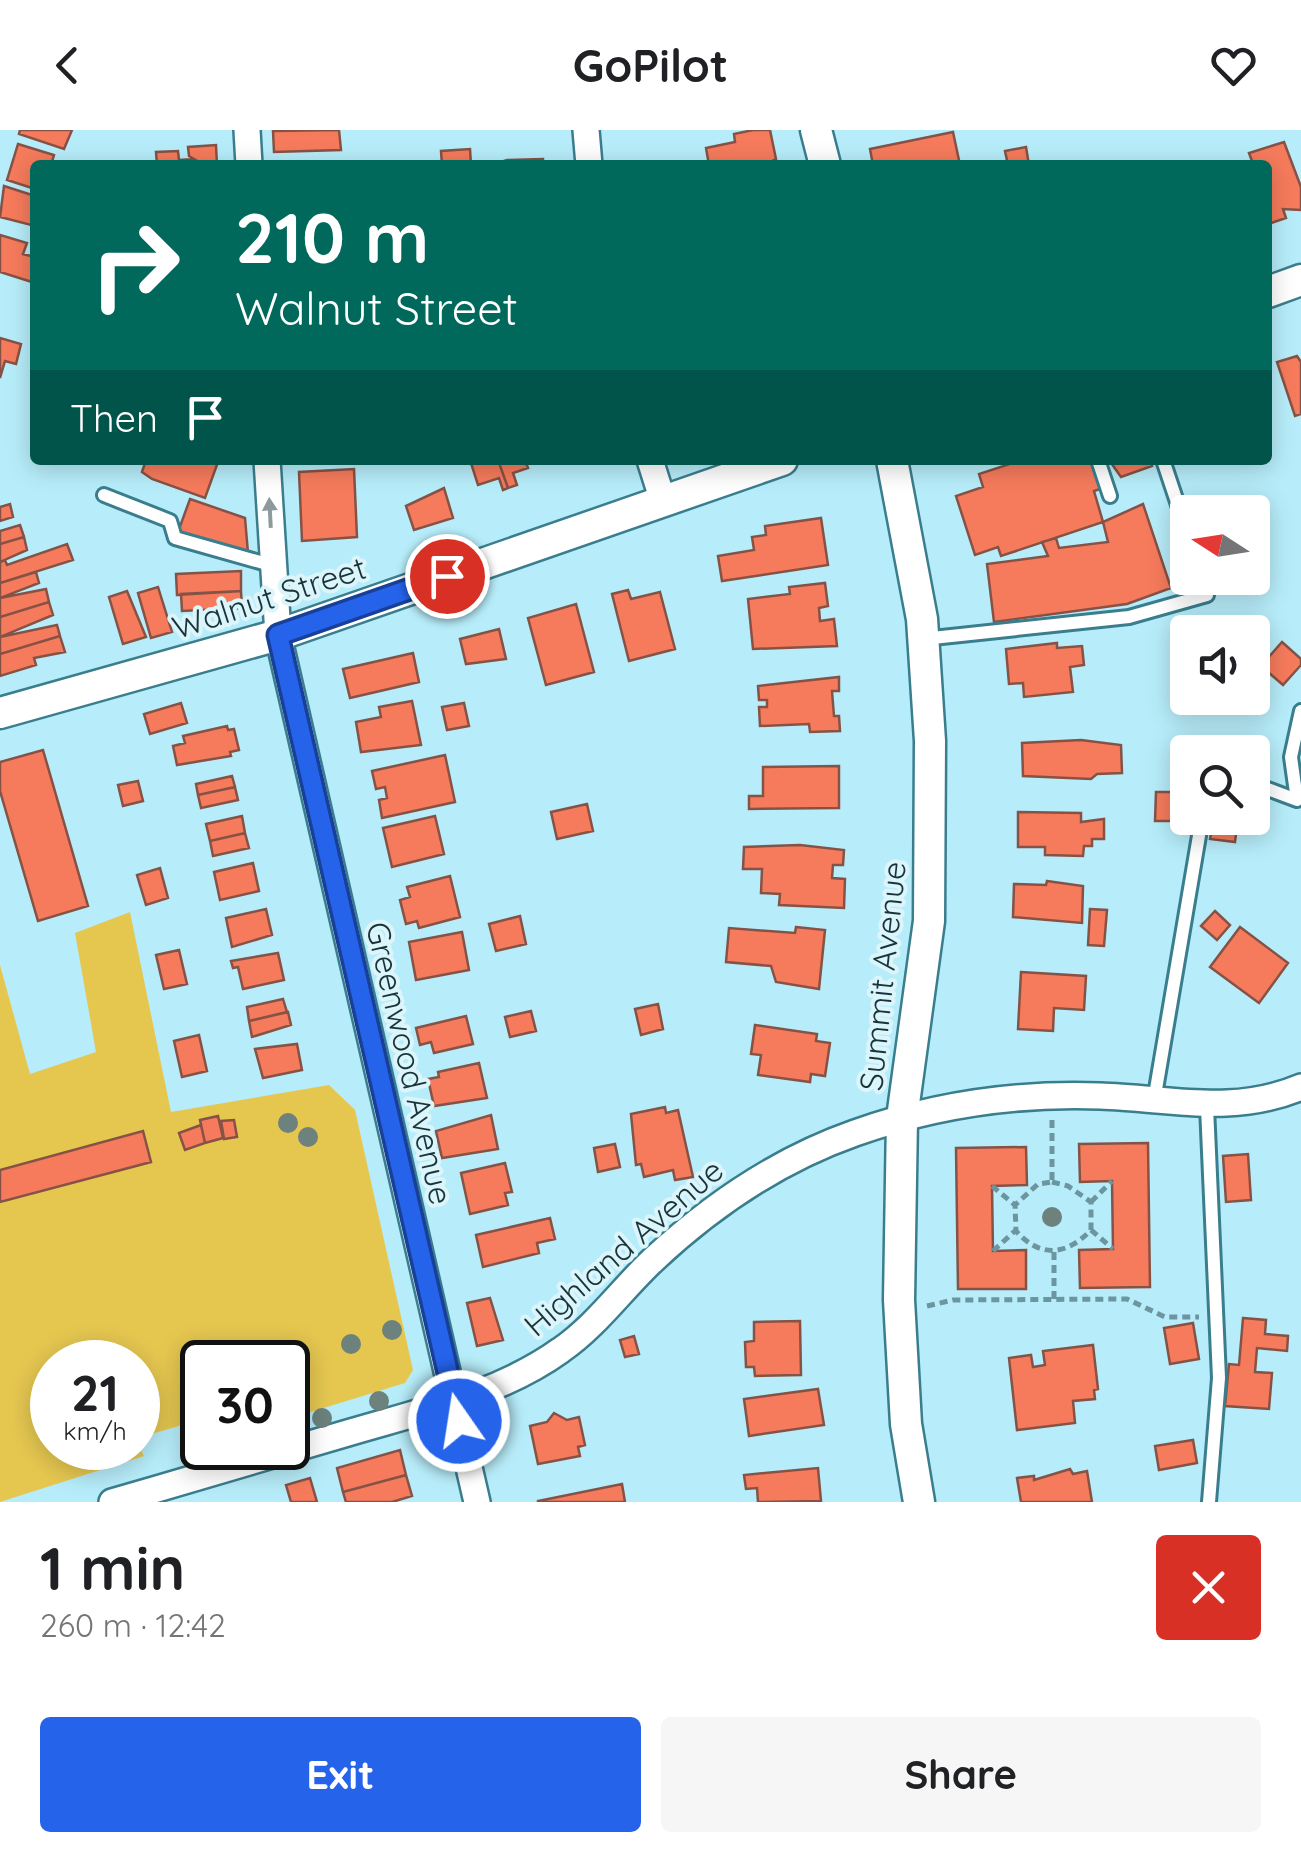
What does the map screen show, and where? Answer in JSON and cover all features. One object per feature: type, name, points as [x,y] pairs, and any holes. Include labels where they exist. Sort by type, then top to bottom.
[{"type":"street","points":[[247,130],[249,160]]},
{"type":"street","points":[[586,130],[589,160]]},
{"type":"street","points":[[816,130],[824,160]]},
{"type":"street","points":[[1272,291],[1301,280]]},
{"type":"street","name":"Greenwood Avenue","points":[[267,465],[278,635],[477,1502]]},
{"type":"street","points":[[652,465],[663,501]]},
{"type":"street","name":"Walnut Street","points":[[0,713],[278,635],[767,465]]},
{"type":"street","name":"Summit Avenue","points":[[893,465],[923,638],[932,802],[929,921],[902,1118],[900,1337],[906,1424],[919,1502]]},
{"type":"street","name":"Highland Avenue","points":[[112,1502],[455,1401],[504,1382],[562,1350],[655,1258],[752,1180],[818,1146],[927,1110],[1017,1098],[1103,1096],[1207,1107],[1301,1087]]},
{"type":"lane","points":[[1100,465],[1110,496]]},
{"type":"lane","points":[[1165,465],[1175,495]]},
{"type":"lane","points":[[104,495],[170,521],[176,538],[274,566]]},
{"type":"lane","points":[[923,638],[1129,617],[1204,595]]},
{"type":"lane","points":[[1270,790],[1298,800],[1291,758],[1301,710]]},
{"type":"lane","points":[[1154,1102],[1188,876],[1198,835]]},
{"type":"lane","points":[[1207,1107],[1220,1378],[1209,1502]]},
{"type":"path","points":[[1052,1116],[1052,1182]]},
{"type":"path","points":[[1112,1181],[1091,1202],[1091,1230],[1113,1250]]},
{"type":"path","points":[[1015,1205],[1038,1184],[1052,1182],[1068,1186],[1091,1202]]},
{"type":"path","points":[[992,1186],[1015,1205],[1016,1230],[1026,1243],[1054,1252],[1068,1249],[1091,1230]]},
{"type":"path","points":[[993,1251],[1016,1230]]},
{"type":"path","points":[[1054,1252],[1054,1300]]},
{"type":"path","points":[[917,1306],[942,1306],[953,1300],[1127,1299],[1164,1317],[1217,1318]]},
{"type":"shaded area","points":[[130,912],[171,1112],[329,1085],[355,1110],[413,1370],[405,1383],[310,1412],[310,1340],[180,1340],[180,1426],[160,1432],[160,1340],[30,1340],[30,1470],[100,1470],[0,1502],[0,1202],[151,1161],[143,1132],[0,1170],[0,965],[30,1074],[96,1052],[75,933]]},
{"type":"building","points":[[20,130],[72,130],[64,149],[19,134]]},
{"type":"building","points":[[339,130],[341,150],[274,152],[273,131]]},
{"type":"building","points":[[770,130],[776,159],[708,160],[706,148],[735,142],[734,134]]},
{"type":"building","points":[[953,132],[959,160],[872,160],[870,149]]},
{"type":"building","points":[[1284,142],[1301,187],[1301,210],[1283,209],[1286,218],[1272,223],[1272,160],[1252,160],[1249,153]]},
{"type":"building","points":[[18,144],[54,155],[52,160],[30,160],[30,187],[7,180]]},
{"type":"building","points":[[216,145],[217,160],[179,160],[194,159],[189,156],[188,147]]},
{"type":"building","points":[[1026,147],[1028,160],[1007,160],[1005,151]]},
{"type":"building","points":[[470,149],[471,160],[442,160],[441,151]]},
{"type":"building","points":[[178,151],[179,160],[157,160],[156,152]]},
{"type":"building","points":[[4,186],[30,194],[30,225],[0,217]]},
{"type":"building","points":[[0,235],[27,243],[23,254],[30,256],[30,281],[0,272]]},
{"type":"building","points":[[0,338],[21,344],[16,364],[5,361],[0,378]]},
{"type":"building","points":[[1297,356],[1301,362],[1301,414],[1295,416],[1277,362]]},
{"type":"building","points":[[144,465],[217,465],[205,498],[142,472]]},
{"type":"building","points":[[472,465],[500,465],[508,488],[503,490],[499,478],[478,485]]},
{"type":"building","points":[[500,465],[527,465],[528,468],[513,473],[517,485],[508,488]]},
{"type":"building","points":[[1007,465],[1096,465],[1103,488],[1094,491],[1103,522],[1001,556],[998,547],[975,555],[956,496],[983,487],[979,474]]},
{"type":"building","points":[[1113,465],[1152,465],[1152,466],[1121,477]]},
{"type":"building","points":[[354,469],[357,537],[302,541],[299,472]]},
{"type":"building","points":[[444,488],[453,518],[414,530],[406,506]]},
{"type":"building","points":[[190,499],[245,518],[248,553],[178,532]]},
{"type":"building","points":[[10,504],[13,517],[0,521],[0,507]]},
{"type":"building","points":[[1143,504],[1170,588],[1127,604],[994,622],[987,564],[1048,556],[1042,542],[1056,538],[1059,548],[1108,542],[1103,522]]},
{"type":"building","points":[[821,518],[828,565],[722,581],[718,556],[754,550],[752,537],[766,535],[765,526]]},
{"type":"building","points":[[20,525],[24,537],[0,544],[0,531]]},
{"type":"building","points":[[24,537],[27,550],[0,562],[0,544]]},
{"type":"building","points":[[67,544],[73,560],[0,583],[0,562],[5,560],[7,565]]},
{"type":"building","points":[[241,571],[241,591],[177,595],[176,574]]},
{"type":"building","points":[[36,572],[39,583],[0,598],[0,583]]},
{"type":"building","points":[[825,583],[828,606],[819,608],[820,621],[834,619],[837,646],[753,649],[748,599],[790,594],[789,587]]},
{"type":"building","points":[[158,587],[172,632],[151,638],[138,593]]},
{"type":"building","points":[[46,589],[49,602],[0,617],[0,598]]},
{"type":"building","points":[[628,590],[631,599],[660,592],[675,649],[629,661],[612,594]]},
{"type":"building","points":[[127,591],[146,637],[123,644],[109,597]]},
{"type":"building","points":[[241,591],[242,608],[182,611],[181,594]]},
{"type":"building","points":[[49,602],[53,615],[0,637],[0,617]]},
{"type":"building","points":[[576,604],[594,672],[546,685],[528,618]]},
{"type":"building","points":[[57,625],[60,636],[0,654],[0,637]]},
{"type":"building","points":[[499,629],[506,659],[466,664],[460,639]]},
{"type":"building","points":[[60,636],[65,652],[34,658],[36,665],[0,676],[0,654]]},
{"type":"building","points":[[1282,642],[1301,659],[1301,665],[1283,685],[1270,674],[1270,656]]},
{"type":"building","points":[[1057,643],[1057,648],[1082,646],[1084,665],[1070,667],[1073,692],[1024,697],[1023,683],[1009,684],[1006,649]]},
{"type":"building","points":[[413,653],[419,682],[350,698],[343,669]]},
{"type":"building","points":[[839,677],[839,691],[832,691],[840,731],[810,732],[809,724],[760,726],[759,707],[767,707],[767,700],[759,700],[758,686]]},
{"type":"building","points":[[412,701],[421,745],[361,752],[356,722],[381,717],[379,707]]},
{"type":"building","points":[[181,703],[187,723],[150,734],[144,714]]},
{"type":"building","points":[[464,703],[469,726],[447,730],[442,707]]},
{"type":"building","points":[[227,726],[228,730],[234,729],[239,750],[230,752],[231,756],[177,765],[173,746],[185,743],[183,736]]},
{"type":"building","points":[[1081,740],[1121,745],[1122,773],[1097,774],[1091,779],[1023,776],[1022,743]]},
{"type":"building","points":[[43,750],[88,906],[38,921],[0,791],[0,762]]},
{"type":"building","points":[[445,755],[455,802],[382,818],[379,800],[387,798],[385,787],[376,789],[372,771]]},
{"type":"building","points":[[839,766],[839,808],[749,809],[749,796],[763,796],[763,767]]},
{"type":"building","points":[[232,776],[235,787],[198,795],[196,784]]},
{"type":"building","points":[[138,781],[143,801],[123,806],[118,785]]},
{"type":"building","points":[[235,787],[238,800],[201,808],[198,795]]},
{"type":"building","points":[[1156,792],[1170,792],[1170,821],[1155,821]]},
{"type":"building","points":[[587,804],[593,831],[557,839],[551,812]]},
{"type":"building","points":[[1018,812],[1081,813],[1081,822],[1104,819],[1104,839],[1092,839],[1092,846],[1084,846],[1083,856],[1045,855],[1045,847],[1018,847]]},
{"type":"building","points":[[242,816],[245,833],[210,841],[206,824]]},
{"type":"building","points":[[435,816],[444,854],[392,867],[383,828]]},
{"type":"building","points":[[245,833],[249,848],[213,856],[210,841]]},
{"type":"building","points":[[1211,835],[1236,835],[1235,842],[1210,839]]},
{"type":"building","points":[[800,845],[844,850],[843,865],[833,865],[832,878],[845,879],[844,908],[779,905],[780,894],[761,893],[762,869],[743,869],[744,847]]},
{"type":"building","points":[[253,863],[259,891],[220,900],[214,872]]},
{"type":"building","points":[[160,868],[168,898],[146,905],[137,875]]},
{"type":"building","points":[[450,876],[460,917],[419,928],[417,921],[406,924],[400,900],[410,897],[407,887]]},
{"type":"building","points":[[1047,881],[1083,886],[1082,923],[1013,917],[1014,884],[1046,885]]},
{"type":"building","points":[[266,909],[272,935],[232,947],[226,918]]},
{"type":"building","points":[[1090,909],[1107,910],[1104,946],[1088,945]]},
{"type":"building","points":[[1215,911],[1230,925],[1217,940],[1201,926]]},
{"type":"building","points":[[520,916],[526,944],[496,951],[489,924]]},
{"type":"building","points":[[796,927],[825,930],[819,989],[776,982],[771,966],[726,962],[729,928],[795,933]]},
{"type":"building","points":[[1240,927],[1288,963],[1259,1003],[1210,967]]},
{"type":"building","points":[[462,932],[469,970],[416,980],[409,942]]},
{"type":"building","points":[[179,950],[187,984],[164,989],[156,955]]},
{"type":"building","points":[[278,953],[284,980],[243,989],[238,967],[233,968],[231,961]]},
{"type":"building","points":[[1021,972],[1086,976],[1084,1010],[1054,1008],[1053,1031],[1018,1029]]},
{"type":"building","points":[[283,999],[287,1012],[249,1021],[247,1007]]},
{"type":"building","points":[[658,1004],[663,1029],[641,1035],[635,1009]]},
{"type":"building","points":[[531,1011],[536,1031],[510,1037],[505,1017]]},
{"type":"building","points":[[288,1012],[291,1025],[252,1037],[249,1021]]},
{"type":"building","points":[[466,1016],[473,1044],[434,1053],[431,1042],[420,1045],[416,1028]]},
{"type":"building","points":[[755,1025],[817,1034],[816,1041],[830,1043],[825,1076],[811,1074],[810,1082],[758,1075],[761,1055],[751,1054]]},
{"type":"building","points":[[199,1035],[207,1071],[182,1077],[174,1041]]},
{"type":"building","points":[[297,1044],[302,1070],[263,1078],[255,1049]]},
{"type":"building","points":[[479,1063],[487,1098],[434,1106],[428,1079],[439,1077],[438,1072]]},
{"type":"building","points":[[665,1107],[666,1113],[678,1110],[693,1177],[675,1180],[673,1170],[644,1177],[641,1164],[636,1165],[631,1114]]},
{"type":"building","points":[[491,1115],[498,1149],[442,1158],[436,1131]]},
{"type":"building","points":[[218,1116],[223,1138],[205,1143],[200,1120]]},
{"type":"building","points":[[234,1120],[237,1137],[224,1139],[221,1121]]},
{"type":"building","points":[[201,1125],[205,1143],[185,1150],[179,1133]]},
{"type":"building","points":[[143,1131],[151,1162],[0,1202],[0,1170]]},
{"type":"building","points":[[1148,1143],[1150,1287],[1080,1288],[1079,1250],[1113,1249],[1112,1181],[1080,1182],[1079,1144]]},
{"type":"building","points":[[615,1144],[620,1167],[598,1172],[594,1148]]},
{"type":"building","points":[[1026,1147],[1027,1185],[992,1186],[993,1251],[1026,1250],[1026,1289],[958,1289],[956,1148]]},
{"type":"building","points":[[1248,1154],[1251,1200],[1226,1202],[1223,1156]]},
{"type":"building","points":[[505,1163],[512,1192],[505,1193],[508,1205],[470,1214],[461,1173]]},
{"type":"building","points":[[550,1218],[555,1239],[537,1243],[539,1253],[483,1267],[476,1235]]},
{"type":"building","points":[[490,1298],[503,1340],[477,1346],[467,1303]]},
{"type":"building","points":[[1243,1318],[1266,1320],[1265,1334],[1288,1336],[1287,1351],[1257,1348],[1255,1372],[1272,1373],[1269,1409],[1225,1406],[1229,1364],[1239,1365]]},
{"type":"building","points":[[800,1321],[801,1375],[755,1376],[754,1367],[746,1367],[745,1342],[754,1341],[754,1322]]},
{"type":"building","points":[[1193,1323],[1199,1359],[1170,1364],[1164,1328]]},
{"type":"building","points":[[634,1336],[639,1354],[625,1357],[620,1340]]},
{"type":"building","points":[[1093,1345],[1098,1389],[1094,1390],[1095,1399],[1073,1401],[1075,1423],[1017,1430],[1009,1358],[1031,1355],[1033,1367],[1045,1365],[1043,1351]]},
{"type":"building","points":[[818,1389],[824,1425],[749,1436],[744,1399]]},
{"type":"building","points":[[554,1413],[567,1420],[579,1417],[585,1445],[578,1447],[580,1456],[538,1464],[530,1426],[547,1422]]},
{"type":"building","points":[[1193,1440],[1197,1463],[1159,1470],[1155,1446]]},
{"type":"building","points":[[400,1450],[406,1475],[343,1492],[337,1468]]},
{"type":"building","points":[[818,1468],[821,1501],[758,1502],[757,1488],[746,1489],[744,1475]]},
{"type":"building","points":[[1070,1469],[1073,1474],[1087,1471],[1092,1502],[1021,1502],[1017,1478],[1034,1476],[1034,1480]]},
{"type":"building","points":[[406,1475],[412,1496],[392,1502],[346,1502],[343,1492]]},
{"type":"building","points":[[310,1478],[317,1502],[291,1502],[286,1485]]},
{"type":"building","points":[[622,1484],[625,1502],[538,1502],[538,1501]]},
{"type":"route","points":[[447,576],[278,635],[459,1421]]}]
